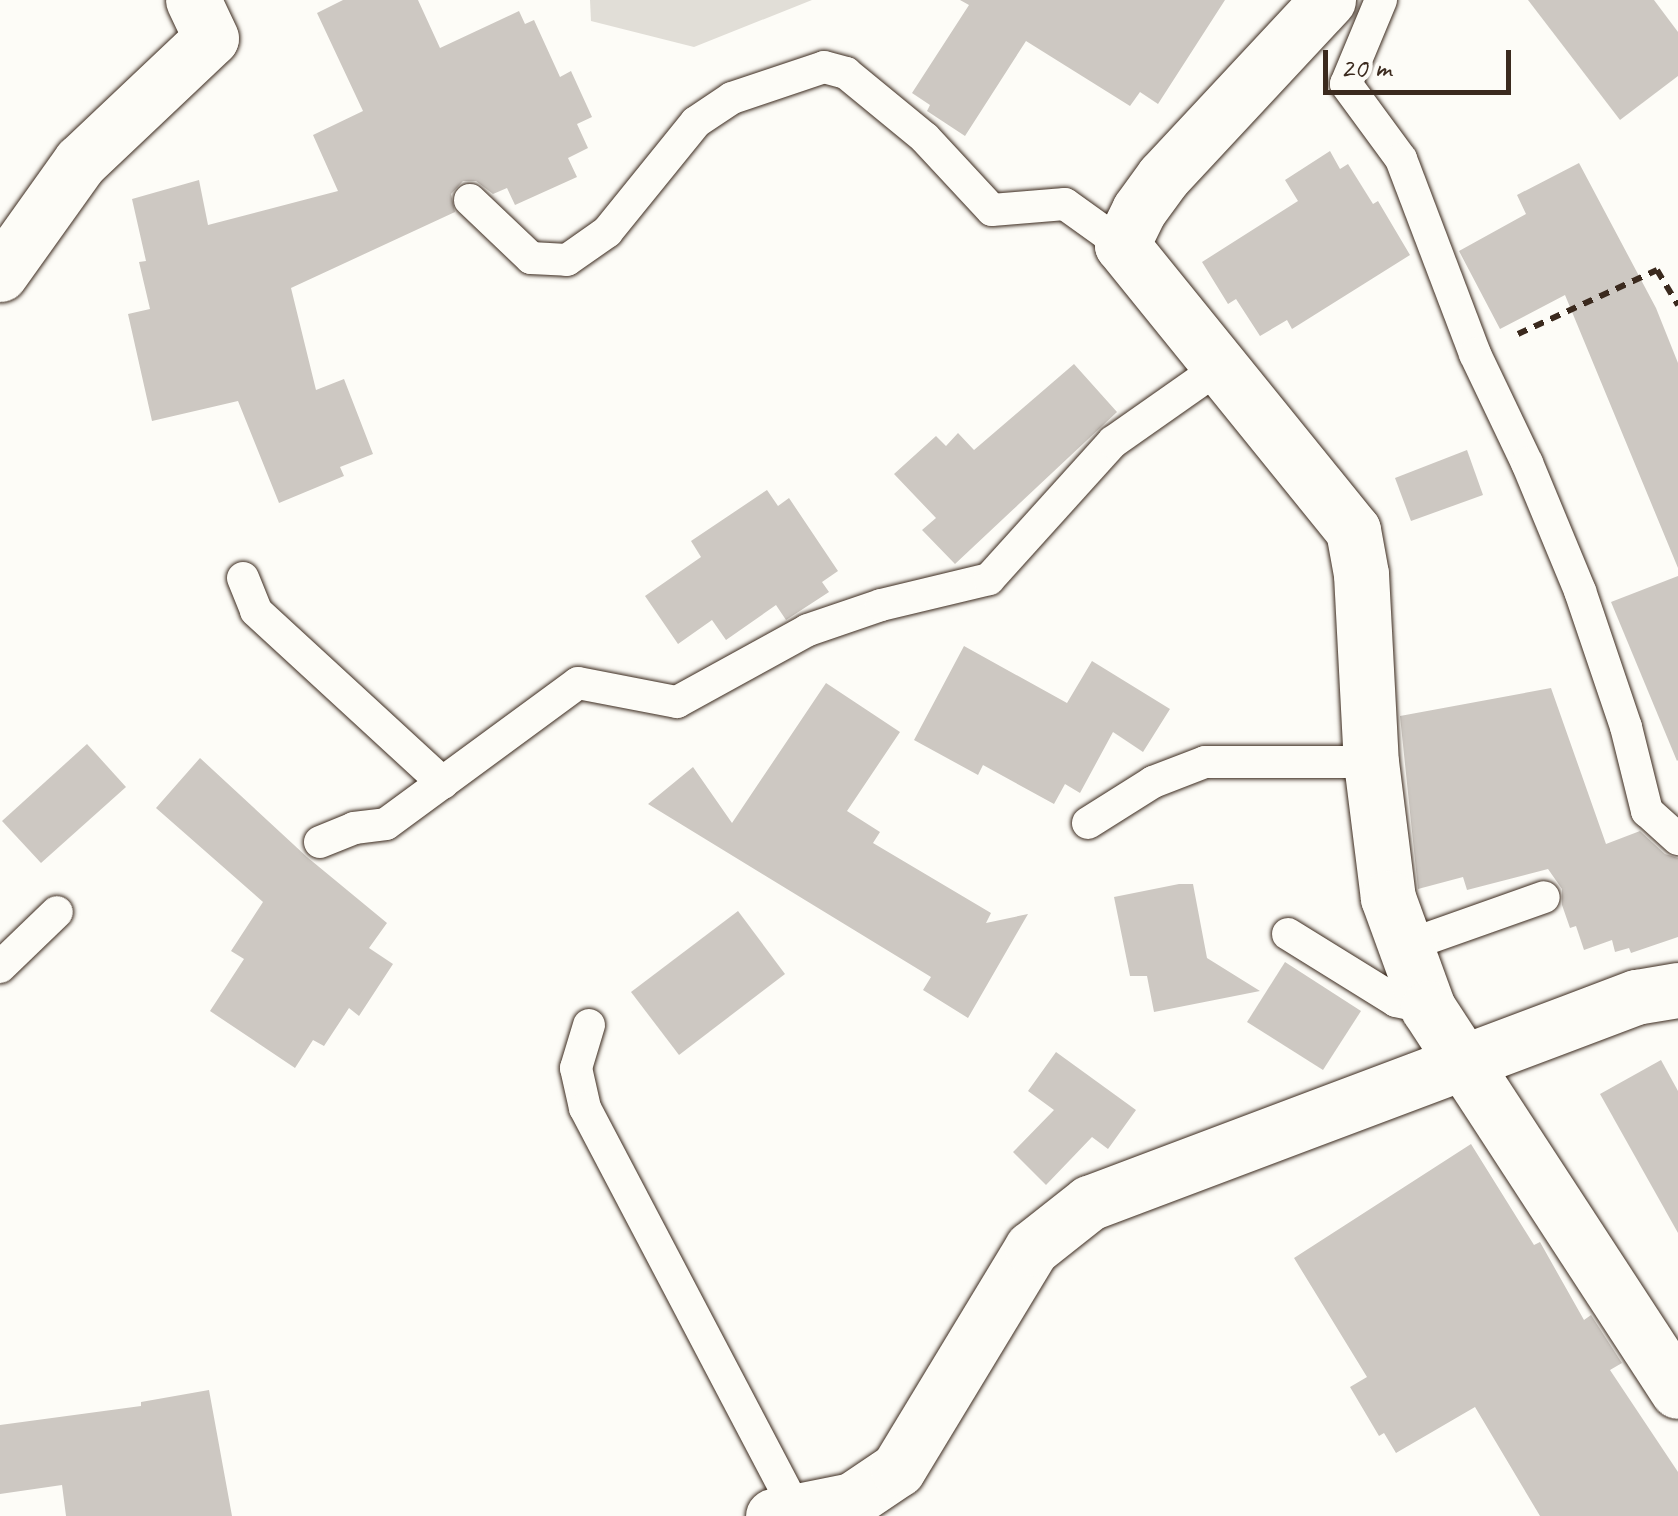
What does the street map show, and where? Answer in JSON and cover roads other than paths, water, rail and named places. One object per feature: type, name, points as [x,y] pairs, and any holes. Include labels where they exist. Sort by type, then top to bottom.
[{"type":"street","points":[[0,274],[80,162],[211,38],[193,0]]},
{"type":"street","points":[[1328,0],[1163,178],[1139,210],[1122,244],[1352,530],[1361,574],[1370,762],[1388,898],[1428,1008],[1678,1391]]},
{"type":"street","points":[[786,1515],[852,1500],[898,1469],[977,1332],[1032,1248],[1089,1204],[1273,1130],[1636,997],[1678,990]]},
{"type":"lane","points":[[1381,0],[1346,84],[1401,159],[1475,354],[1528,463],[1580,591],[1626,727],[1647,810],[1678,839]]},
{"type":"lane","points":[[470,200],[531,258],[567,260],[607,232],[696,122],[732,98],[824,66],[846,73],[926,138],[992,210],[1065,204],[1122,244]]},
{"type":"lane","points":[[320,842],[354,828],[386,824],[578,683],[677,702],[808,630],[881,604],[988,580],[1113,442],[1221,366]]},
{"type":"lane","points":[[243,578],[256,611],[443,783]]},
{"type":"lane","points":[[1088,823],[1154,782],[1206,762],[1370,762]]},
{"type":"lane","points":[[1406,946],[1544,896]]},
{"type":"lane","points":[[0,967],[57,912]]},
{"type":"lane","points":[[1288,934],[1396,1001],[1428,1008]]},
{"type":"lane","points":[[589,1025],[576,1068],[585,1108],[786,1515]]}]
